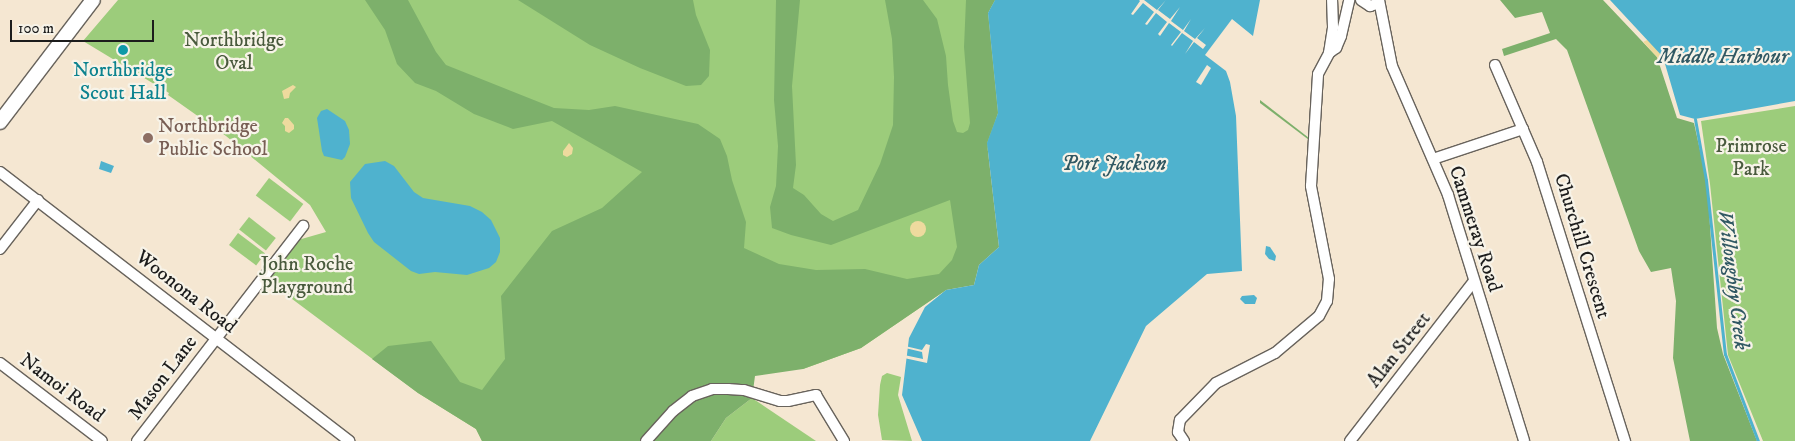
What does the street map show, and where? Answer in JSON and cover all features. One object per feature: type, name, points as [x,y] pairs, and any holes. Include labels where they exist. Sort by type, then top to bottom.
[{"type":"street","points":[[0,122],[93,0]]},
{"type":"street","points":[[1184,441],[1178,432],[1180,420],[1216,383],[1275,353],[1319,316],[1327,301],[1329,278],[1311,186],[1318,74],[1329,53],[1334,27],[1332,0]]},
{"type":"street","points":[[1329,53],[1336,48],[1349,0]]},
{"type":"street","points":[[1345,15],[1353,8],[1371,2]]},
{"type":"street","name":"Cammeray Road","points":[[1371,2],[1384,31],[1392,66],[1448,195],[1524,441]]},
{"type":"street","name":"Churchill Crescent","points":[[1495,65],[1537,162],[1625,441]]},
{"type":"street","points":[[1433,159],[1523,129]]},
{"type":"street","name":"Woonona Road","points":[[0,172],[349,441]]},
{"type":"street","points":[[0,249],[38,200]]},
{"type":"street","name":"Mason Lane","points":[[137,441],[303,226]]},
{"type":"street","name":"Alan Street","points":[[1350,441],[1474,281]]},
{"type":"street","name":"Namoi Road","points":[[1,367],[102,441]]},
{"type":"street","points":[[646,441],[673,411],[692,396],[712,389],[744,390],[788,401],[816,395],[844,441]]},
{"type":"green space","points":[[118,0],[995,0],[988,13],[998,113],[946,290],[861,348],[803,369],[749,362],[482,441],[476,429],[418,393],[268,281],[298,240],[326,232],[310,205],[226,136],[168,95],[169,93],[83,41]]},
{"type":"green space","points":[[365,0],[408,0],[436,52],[446,65],[554,108],[589,110],[615,106],[698,124],[720,139],[727,156],[732,180],[746,222],[744,248],[779,264],[816,270],[865,269],[907,279],[939,274],[952,260],[957,247],[950,200],[831,245],[772,228],[770,207],[776,186],[778,146],[774,100],[776,0],[800,0],[792,86],[796,165],[793,188],[804,195],[821,214],[833,221],[858,210],[880,164],[893,125],[894,77],[892,39],[885,0],[923,0],[937,19],[946,56],[953,121],[957,132],[963,133],[968,130],[970,123],[964,47],[966,0],[995,0],[988,13],[998,113],[987,143],[999,247],[979,265],[974,285],[946,290],[861,348],[803,369],[755,376],[752,398],[726,418],[711,441],[482,441],[476,429],[418,393],[372,359],[388,346],[431,341],[460,382],[482,390],[505,359],[501,296],[552,231],[602,208],[642,172],[552,121],[513,129],[474,114],[436,91],[415,83],[397,64],[385,30]]},
{"type":"green space","points":[[518,0],[693,0],[696,15],[710,50],[709,76],[701,85],[686,86],[640,68],[590,45]]},
{"type":"green space","points":[[1500,0],[1603,0],[1657,57],[1677,118],[1694,123],[1707,182],[1717,328],[1723,354],[1757,441],[1690,441],[1673,358],[1676,301],[1671,268],[1651,272],[1639,251],[1567,50],[1556,39],[1504,56],[1502,49],[1550,33],[1542,12],[1515,18]]},
{"type":"green space","points":[[1260,100],[1309,138],[1309,140],[1260,103]]},
{"type":"green space","name":"Primrose Park","points":[[1795,106],[1795,441],[1763,441],[1728,355],[1710,184],[1701,121]]},
{"type":"green space","points":[[269,178],[303,204],[290,221],[256,196]]},
{"type":"green space","points":[[249,217],[276,238],[266,251],[239,230]]},
{"type":"green space","points":[[238,233],[265,253],[256,265],[229,245]]},
{"type":"green space","points":[[887,373],[901,377],[898,395],[912,441],[882,440],[878,415],[880,385],[882,376]]},
{"type":"green space","points":[[752,398],[816,441],[711,441],[726,418]]},
{"type":"sand","points":[[1655,36],[1667,56],[1660,66],[1657,57],[1643,42]]},
{"type":"sand","points":[[293,85],[296,87],[290,93],[289,98],[284,99],[282,91]]},
{"type":"sand","points":[[285,118],[288,118],[294,125],[294,129],[289,133],[285,131],[285,126],[282,123]]},
{"type":"sand","points":[[569,143],[573,148],[572,154],[567,157],[563,155],[563,151]]},
{"type":"sand","points":[[918,221],[924,223],[926,229],[924,235],[918,237],[912,235],[910,229],[912,223]]},
{"type":"water","name":"Port Jackson","points":[[995,0],[1260,0],[1253,36],[1232,19],[1205,55],[1226,71],[1230,82],[1236,116],[1242,271],[1207,274],[1146,326],[1090,441],[922,441],[902,395],[909,338],[925,307],[946,290],[974,285],[979,265],[999,247],[987,143],[998,113],[988,13]]},
{"type":"water","name":"Middle Harbour","points":[[1610,0],[1795,0],[1795,101],[1695,119],[1680,115],[1663,57]]},
{"type":"water","points":[[327,109],[345,121],[349,130],[350,144],[342,160],[324,156],[322,151],[317,118],[321,111]]},
{"type":"water","points":[[101,161],[114,166],[111,173],[99,169]]},
{"type":"water","points":[[385,161],[394,166],[414,192],[423,198],[470,206],[482,212],[491,220],[500,238],[500,252],[496,262],[489,268],[467,275],[435,272],[419,274],[411,271],[374,242],[351,198],[350,182],[365,164]]},
{"type":"water","points":[[1266,246],[1270,247],[1276,256],[1275,261],[1269,259],[1265,254]]},
{"type":"water","points":[[1254,295],[1257,298],[1255,304],[1245,304],[1240,299],[1242,296]]},
{"type":"pier","points":[[1139,0],[1144,0],[1157,10],[1166,0],[1158,10],[1170,19],[1180,7],[1171,21],[1183,30],[1191,19],[1184,31],[1195,39],[1205,28],[1197,38],[1206,45],[1203,49],[1194,42],[1185,54],[1193,41],[1182,33],[1172,46],[1181,32],[1169,23],[1160,36],[1158,34],[1167,22],[1156,13],[1147,25],[1145,24],[1154,12],[1143,3],[1133,15],[1131,14]]},
{"type":"pier","points":[[1207,65],[1211,68],[1201,85],[1196,82]]},
{"type":"pier","points":[[926,344],[930,345],[927,363],[904,358],[904,355],[923,359],[922,352],[905,348],[905,346],[922,350]]},
{"type":"waterway","name":"Willoughby Creek","points":[[1695,119],[1706,180],[1725,354],[1758,441]]},
{"type":"place","name":"Northbridge Scout Hall","points":[[123,50]]},
{"type":"place","name":"Northbridge Public School","points":[[148,138]]},
{"type":"park label","name":"Northbridge Oval","points":[[234,52]]},
{"type":"park label","name":"John Roche Playground","points":[[307,276]]}]
